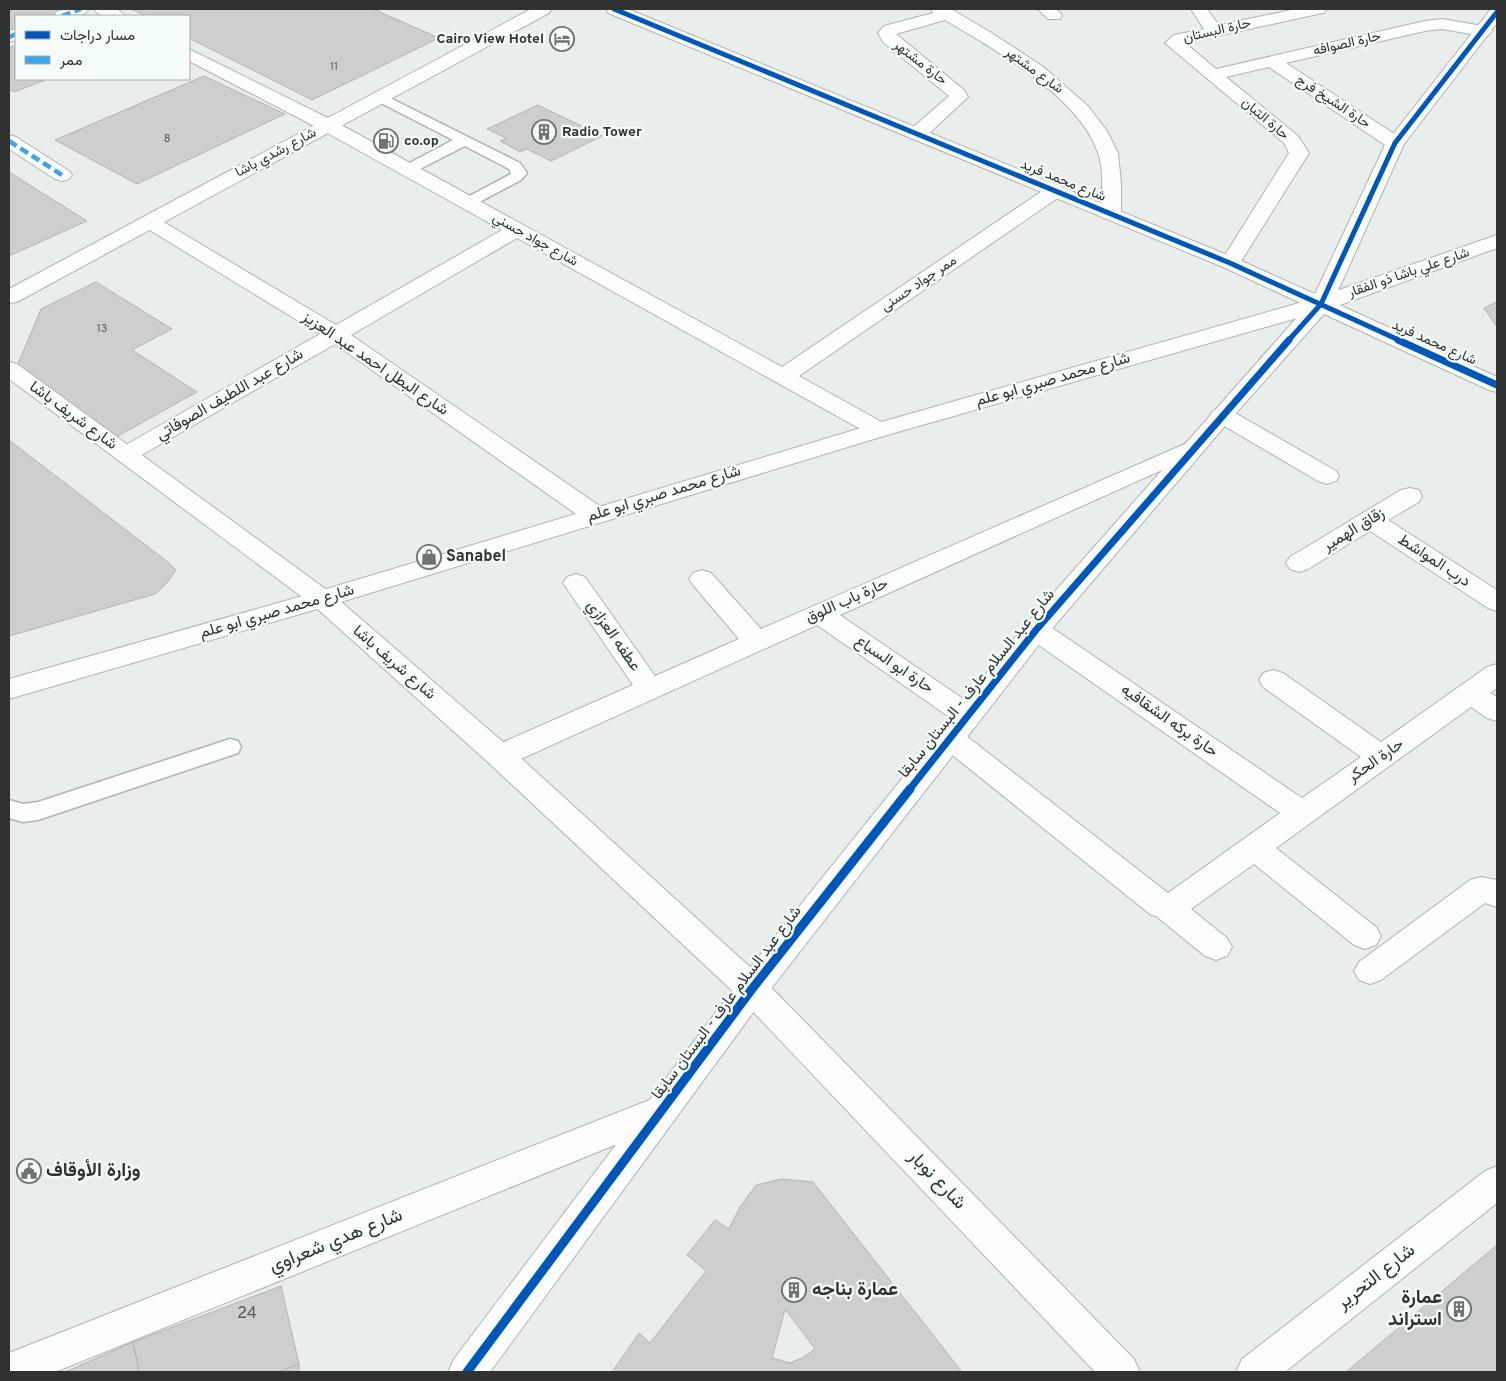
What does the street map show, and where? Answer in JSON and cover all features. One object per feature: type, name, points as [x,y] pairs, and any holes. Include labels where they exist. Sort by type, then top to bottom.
[{"type":"street","points":[[65,15],[81,9]]},
{"type":"street","points":[[102,9],[115,15]]},
{"type":"street","name":"شارع رشدي باشا","points":[[9,297],[543,9]]},
{"type":"street","name":"شارع محمد فريد","points":[[614,9],[1230,263],[1399,342],[1497,385]]},
{"type":"street","points":[[1199,9],[1215,32]]},
{"type":"street","name":"حارة البستان","points":[[1175,42],[1318,9]]},
{"type":"street","name":"حارة مشتهر","points":[[917,134],[959,97],[958,94],[889,38],[887,33],[890,30],[943,11]]},
{"type":"street","name":"شارع مشتهر","points":[[943,11],[1050,80],[1084,114],[1105,144],[1109,156],[1111,214]]},
{"type":"street","name":"شارع عبد السلام عارف - البستان سابقا","points":[[467,1372],[752,989],[1036,630],[1321,304],[1396,143],[1497,12]]},
{"type":"street","name":"حارة الصوافه","points":[[1212,75],[1433,24],[1483,31]]},
{"type":"street","name":"حارة التبان","points":[[1175,42],[1175,45],[1291,140],[1299,153],[1230,263]]},
{"type":"street","name":"شارع جواد حسني","points":[[190,55],[467,202],[879,430]]},
{"type":"street","name":"حارة الشيخ فرج","points":[[1271,61],[1396,143]]},
{"type":"street","points":[[9,142],[62,175]]},
{"type":"street","name":"ممر جواد حسنى","points":[[783,377],[1056,191]]},
{"type":"street","name":"شارع البطل احمد عبد العزيز","points":[[150,222],[335,334],[595,515]]},
{"type":"street","name":"شارع عبد اللطيف الصوفاتي","points":[[125,455],[517,230]]},
{"type":"street","name":"شارع علي باشا ذو الفقار","points":[[1321,304],[1497,241]]},
{"type":"street","name":"شارع محمد صبري ابو علم","points":[[9,689],[322,599],[879,430],[1321,304]]},
{"type":"street","name":"شارع شريف باشا","points":[[9,370],[322,599],[500,756],[752,989]]},
{"type":"street","points":[[1222,415],[1328,476]]},
{"type":"street","name":"حارة باب اللوق","points":[[500,756],[1194,447]]},
{"type":"street","name":"زقاق الهمير","points":[[1299,563],[1410,496]]},
{"type":"street","name":"درب المواشط","points":[[1370,520],[1497,602]]},
{"type":"street","points":[[702,579],[756,641]]},
{"type":"street","name":"عطفه العزازي","points":[[576,583],[650,689]]},
{"type":"street","name":"حارة ابو السباع","points":[[819,614],[968,716]]},
{"type":"street","name":"حارة بركه الشقافيه","points":[[1036,630],[1302,813]]},
{"type":"street","name":"حارة الحكر","points":[[1166,907],[1174,904],[1497,674]]},
{"type":"street","points":[[1273,680],[1382,757]]},
{"type":"street","points":[[1471,693],[1497,711]]},
{"type":"street","points":[[950,738],[1216,947]]},
{"type":"street","points":[[1254,847],[1365,936]]},
{"type":"street","points":[[1370,971],[1481,890],[1488,889],[1497,895]]},
{"type":"street","name":"شارع نوبار","points":[[752,989],[1121,1372]]},
{"type":"street","name":"شارع هدي شعراوي","points":[[10,1372],[662,1110]]},
{"type":"street","name":"شارع التحرير","points":[[1255,1372],[1495,1186]]},
{"type":"lane","points":[[380,97],[515,166],[519,173],[516,177],[467,202]]},
{"type":"lane","points":[[407,170],[465,140]]},
{"type":"lane","points":[[9,809],[24,813],[38,811],[230,747]]},
{"type":"building","points":[[9,9],[69,9],[53,15],[15,15],[15,29],[9,32]]},
{"type":"building","points":[[131,9],[373,9],[439,38],[312,100],[190,39],[190,15],[144,15]]},
{"type":"building","points":[[15,45],[15,80],[45,80],[14,92],[9,89],[9,48]]},
{"type":"building","points":[[204,76],[285,114],[137,184],[55,140]]},
{"type":"building","name":"Radio Tower","points":[[538,105],[602,136],[551,161],[527,149],[520,152],[500,141],[506,138],[487,129]]},
{"type":"building","points":[[9,172],[87,221],[9,256]]},
{"type":"building","points":[[96,282],[172,329],[132,350],[197,392],[116,437],[16,369],[41,309]]},
{"type":"building","points":[[1497,302],[1497,327],[1484,308]]},
{"type":"building","points":[[9,440],[169,563],[176,570],[167,583],[155,594],[9,636]]},
{"type":"building","name":"عمارة بناجه","points":[[782,1179],[813,1182],[962,1372],[612,1372],[639,1333],[650,1343],[706,1271],[687,1255],[715,1220],[729,1229],[740,1207],[756,1185]],"holes":[[[785,1309],[815,1349],[802,1358],[790,1363],[772,1358]]]},
{"type":"building","name":"عمارة استراند","points":[[1497,1245],[1497,1372],[1346,1372]]},
{"type":"building","points":[[281,1286],[299,1364],[279,1372],[139,1372],[133,1342]]},
{"type":"building","points":[[133,1342],[139,1372],[65,1372]]},
{"type":"building","points":[[299,1364],[299,1372],[279,1372]]},
{"type":"marked path","points":[[65,15],[81,9]]},
{"type":"marked path","points":[[9,37],[15,34]]},
{"type":"marked path","points":[[9,141],[62,175]]},
{"type":"cycle path","points":[[614,9],[1230,263],[1497,385]]},
{"type":"cycle path","points":[[467,1372],[752,989],[1036,630],[1321,304],[1395,143],[1497,12]]},
{"type":"place","name":"Cairo View Hotel","points":[[562,39]]},
{"type":"place","name":"Radio Tower","points":[[544,132]]},
{"type":"place","name":"co.op","points":[[386,141]]},
{"type":"place","name":"Sanabel","points":[[429,557]]},
{"type":"place","name":"وزارة الأوقاف","points":[[29,1171]]},
{"type":"place","name":"عمارة بناجه","points":[[794,1290]]},
{"type":"place","name":"عمارة استراند","points":[[1459,1309]]}]
